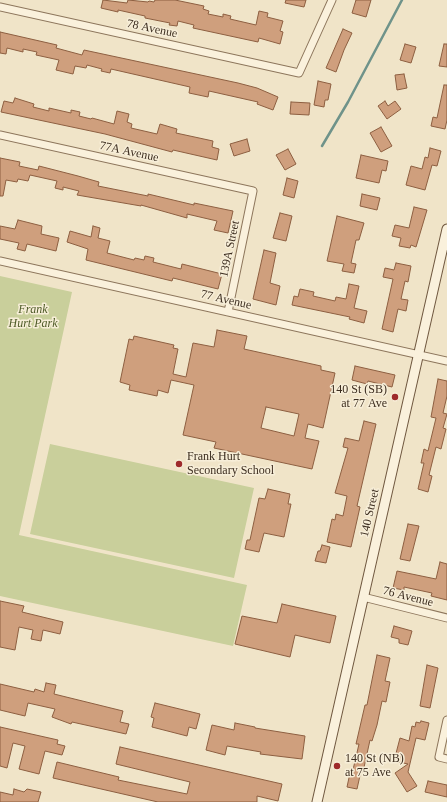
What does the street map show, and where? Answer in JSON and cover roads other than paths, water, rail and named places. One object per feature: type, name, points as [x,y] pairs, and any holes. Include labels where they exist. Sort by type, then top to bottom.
[{"type":"main road","name":"140 Street","points":[[317,802],[446,234]]},
{"type":"street","name":"78 Avenue","points":[[0,7],[299,73],[332,0]]},
{"type":"street","name":"77A Avenue","points":[[0,135],[253,191]]},
{"type":"street","name":"139A Street","points":[[228,312],[253,191]]},
{"type":"street","name":"77 Avenue","points":[[0,261],[447,361]]},
{"type":"street","name":"76 Avenue","points":[[364,598],[447,618]]},
{"type":"street","points":[[447,720],[438,757],[447,759]]},
{"type":"waterway","points":[[322,146],[348,102],[402,0]]},
{"type":"place","name":"140 St (SB) at 77 Ave","points":[[395,397]]},
{"type":"place","name":"Frank Hurt Secondary School","points":[[179,464]]},
{"type":"place","name":"140 St (NB) at 75 Ave","points":[[337,766]]},
{"type":"park label","name":"Frank Hurt Park","points":[[33,317]]}]
